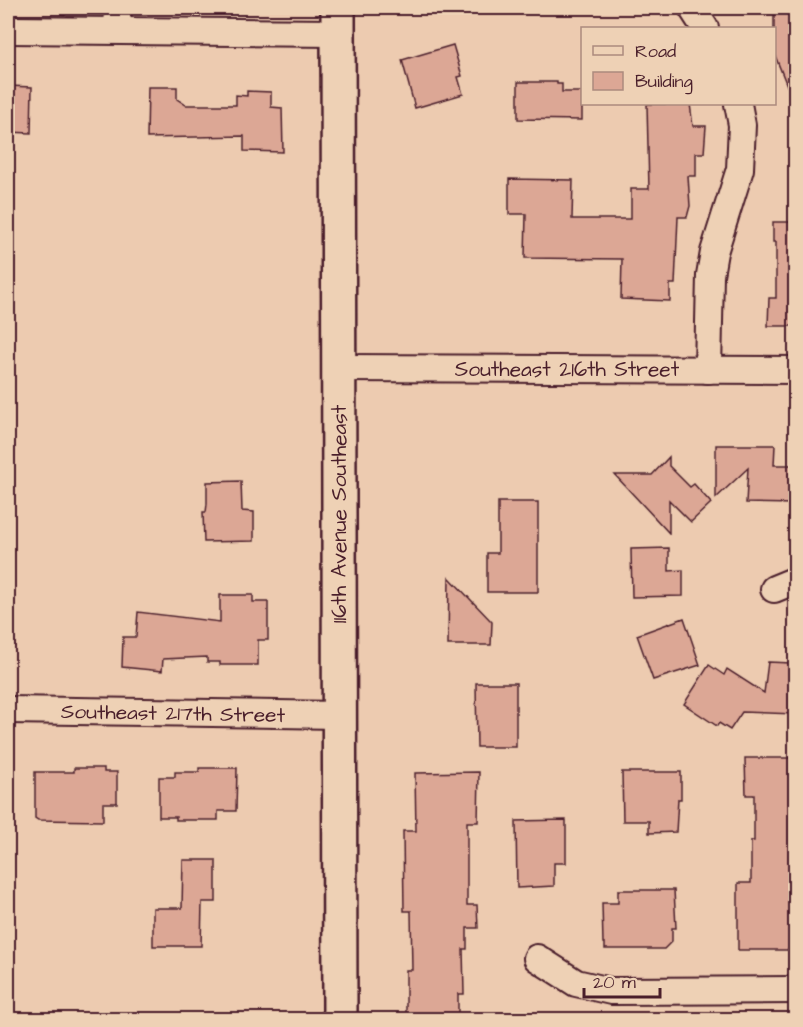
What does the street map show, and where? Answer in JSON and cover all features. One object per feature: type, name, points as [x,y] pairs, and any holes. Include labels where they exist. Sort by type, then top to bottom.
[{"type":"main road","name":"116th Avenue Southeast","points":[[338,20],[340,1020]]},
{"type":"street","points":[[692,8],[704,27]]},
{"type":"street","points":[[8,30],[118,19],[338,20]]},
{"type":"street","points":[[708,370],[710,275],[714,252],[740,170],[742,125],[738,105]]},
{"type":"street","name":"Southeast 216th Street","points":[[339,368],[795,370]]},
{"type":"street","name":"Southeast 217th Street","points":[[8,710],[338,716]]},
{"type":"street","points":[[537,958],[576,983],[611,991],[795,990]]},
{"type":"building","points":[[795,8],[794,103],[776,58],[774,13]]},
{"type":"building","points":[[453,45],[462,76],[458,77],[463,94],[415,108],[402,60]]},
{"type":"building","points":[[518,82],[557,82],[557,84],[562,84],[562,92],[581,92],[582,120],[518,119]]},
{"type":"building","points":[[8,86],[32,87],[31,133],[8,132]]},
{"type":"building","points":[[148,87],[177,87],[177,99],[186,105],[236,105],[236,95],[247,96],[247,91],[271,92],[271,107],[282,108],[283,152],[244,151],[244,136],[147,138]]},
{"type":"building","points":[[647,105],[690,105],[693,126],[706,126],[704,153],[696,153],[696,176],[688,176],[690,206],[687,217],[678,217],[675,284],[670,284],[670,301],[621,299],[622,259],[525,258],[526,214],[509,214],[509,179],[573,180],[572,219],[631,219],[631,189],[649,189]]},
{"type":"building","points":[[773,222],[795,222],[795,326],[768,326],[769,298],[776,298],[776,242],[773,242]]},
{"type":"building","points":[[716,445],[775,445],[774,465],[795,465],[795,504],[746,503],[748,468],[716,498]]},
{"type":"building","points":[[669,457],[669,466],[690,487],[694,484],[711,503],[691,522],[669,500],[669,533],[615,475],[652,475]]},
{"type":"building","points":[[241,481],[242,511],[254,512],[254,541],[204,542],[203,512],[206,512],[207,482]]},
{"type":"building","points":[[498,502],[538,502],[538,592],[487,592],[487,553],[498,553]]},
{"type":"building","points":[[669,548],[669,571],[683,570],[683,596],[632,597],[631,549]]},
{"type":"building","points":[[449,577],[492,622],[491,645],[448,645]]},
{"type":"building","points":[[220,595],[253,595],[253,602],[268,602],[268,640],[258,640],[258,665],[220,665],[220,662],[207,662],[207,657],[163,659],[162,671],[122,667],[123,637],[136,637],[138,612],[220,622]]},
{"type":"building","points":[[684,618],[700,665],[653,680],[637,635]]},
{"type":"building","points":[[768,662],[791,663],[791,677],[795,677],[795,714],[742,712],[730,730],[719,723],[717,726],[684,704],[709,665],[724,675],[727,669],[764,693]]},
{"type":"building","points":[[476,683],[516,683],[516,747],[477,747]]},
{"type":"building","points":[[745,758],[795,758],[795,950],[738,950],[738,883],[751,883],[751,841],[754,841],[754,795],[746,795]]},
{"type":"building","points":[[74,768],[104,768],[104,772],[117,772],[117,803],[103,803],[103,821],[38,820],[35,818],[35,772],[74,772]]},
{"type":"building","points":[[199,768],[237,768],[236,811],[218,811],[218,820],[176,820],[176,817],[159,817],[159,777],[175,777],[175,772],[199,772]]},
{"type":"building","points":[[479,772],[478,822],[467,822],[467,905],[477,905],[478,928],[467,928],[467,949],[463,949],[464,994],[458,994],[458,1017],[406,1017],[406,970],[412,970],[411,911],[404,911],[403,831],[416,831],[415,773]]},
{"type":"building","points":[[622,772],[681,772],[681,799],[678,799],[676,832],[649,833],[649,821],[623,821]]},
{"type":"building","points":[[566,820],[566,863],[554,863],[554,886],[517,888],[516,821]]},
{"type":"building","points":[[183,860],[216,860],[216,902],[202,902],[201,946],[153,946],[153,908],[182,908]]},
{"type":"building","points":[[618,890],[674,890],[676,928],[672,928],[672,941],[664,949],[605,949],[602,903],[618,903]]}]
